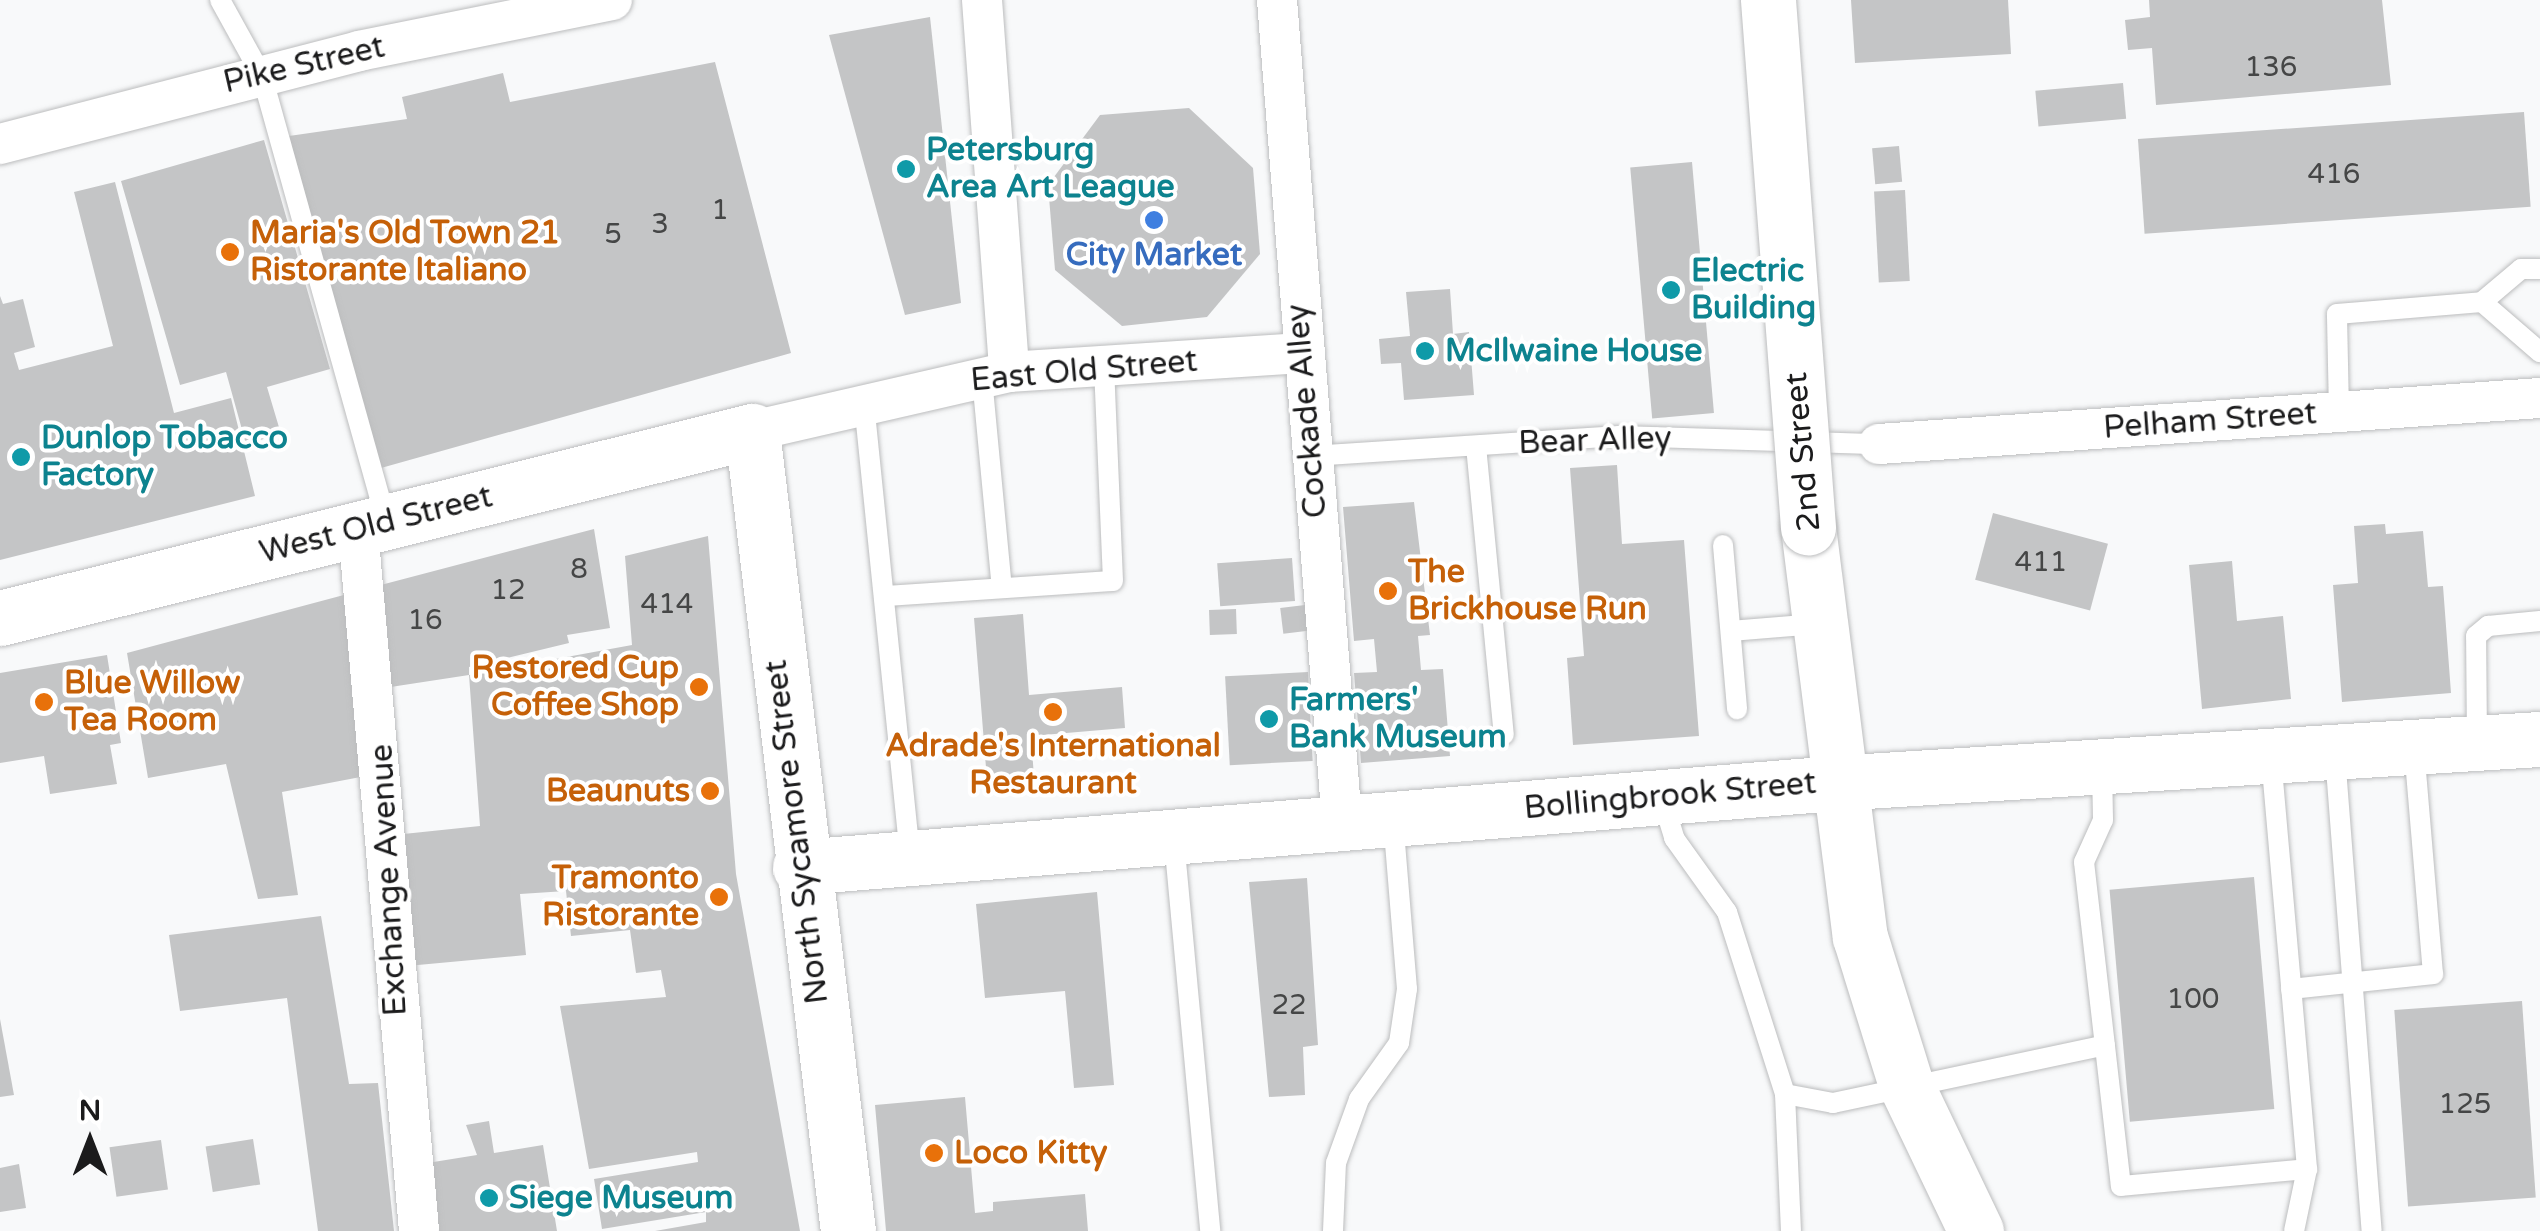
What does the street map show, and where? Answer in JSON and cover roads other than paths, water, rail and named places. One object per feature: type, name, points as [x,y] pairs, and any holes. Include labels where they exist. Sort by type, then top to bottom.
[{"type":"main road","name":"2nd Street","points":[[1768,0],[1808,527],[1834,783],[1860,937],[1906,1085],[1976,1231]]},
{"type":"main road","name":"West Old Street","points":[[0,618],[752,432]]},
{"type":"main road","name":"North Sycamore Street","points":[[752,432],[800,868],[848,1231]]},
{"type":"main road","name":"Bollingbrook Street","points":[[800,868],[910,855],[1834,783],[2540,738]]},
{"type":"street","name":"Pike Street","points":[[0,144],[262,76],[612,0]]},
{"type":"street","points":[[982,0],[995,375]]},
{"type":"street","name":"Cockade Alley","points":[[1277,0],[1310,456],[1368,820]]},
{"type":"street","name":"East Old Street","points":[[752,432],[995,375],[1302,354]]},
{"type":"street","name":"Pelham Street","points":[[1879,444],[2540,398]]},
{"type":"street","name":"Exchange Avenue","points":[[372,526],[419,1231]]},
{"type":"lane","points":[[220,0],[262,76],[372,526]]},
{"type":"lane","points":[[2340,412],[2336,314],[2482,302],[2521,269],[2540,269]]},
{"type":"lane","points":[[2482,302],[2540,352]]},
{"type":"lane","points":[[886,596],[1113,581],[1104,366]]},
{"type":"lane","points":[[995,375],[1002,588]]},
{"type":"lane","points":[[864,403],[910,855]]},
{"type":"lane","name":"Bear Alley","points":[[1310,456],[1619,436],[1879,444]]},
{"type":"lane","points":[[1476,446],[1504,735]]},
{"type":"lane","points":[[1723,545],[1738,709]]},
{"type":"lane","points":[[2477,743],[2476,636],[2488,626],[2540,621]]},
{"type":"lane","points":[[1730,631],[1818,624]]},
{"type":"lane","points":[[2291,989],[2433,974],[2414,746]]},
{"type":"lane","points":[[2334,752],[2358,982],[2372,1231]]},
{"type":"lane","points":[[2271,756],[2307,1169],[2294,1231]]},
{"type":"lane","points":[[2102,764],[2103,820],[2084,862],[2121,1186],[2307,1169]]},
{"type":"lane","points":[[1662,797],[1674,838],[1727,912],[1785,1094],[1791,1231]]},
{"type":"lane","points":[[1333,1231],[1336,1163],[1359,1099],[1399,1043],[1408,989],[1368,820]]},
{"type":"lane","points":[[1173,836],[1210,1231]]},
{"type":"lane","points":[[1785,1094],[1833,1104],[1906,1085],[2105,1045]]},
{"type":"place","name":"Petersburg Area Art League","points":[[906,169]]},
{"type":"place","name":"City Market","points":[[1154,220]]},
{"type":"place","name":"Maria's Old Town 21 Ristorante Italiano","points":[[230,252]]},
{"type":"place","name":"Electric Building","points":[[1671,290]]},
{"type":"place","name":"McIlwaine House","points":[[1425,351]]},
{"type":"place","name":"Dunlop Tobacco Factory","points":[[21,457]]},
{"type":"place","name":"The Brickhouse Run","points":[[1388,591]]},
{"type":"place","name":"Restored Cup Coffee Shop","points":[[699,687]]},
{"type":"place","name":"Blue Willow Tea Room","points":[[44,702]]},
{"type":"place","name":"Adrade's International Restaurant","points":[[1053,712]]},
{"type":"place","name":"Farmers' Bank Museum","points":[[1269,719]]},
{"type":"place","name":"Beaunuts","points":[[710,791]]},
{"type":"place","name":"Tramonto Ristorante","points":[[719,897]]},
{"type":"place","name":"Loco Kitty","points":[[934,1153]]},
{"type":"place","name":"Siege Museum","points":[[489,1198]]}]
